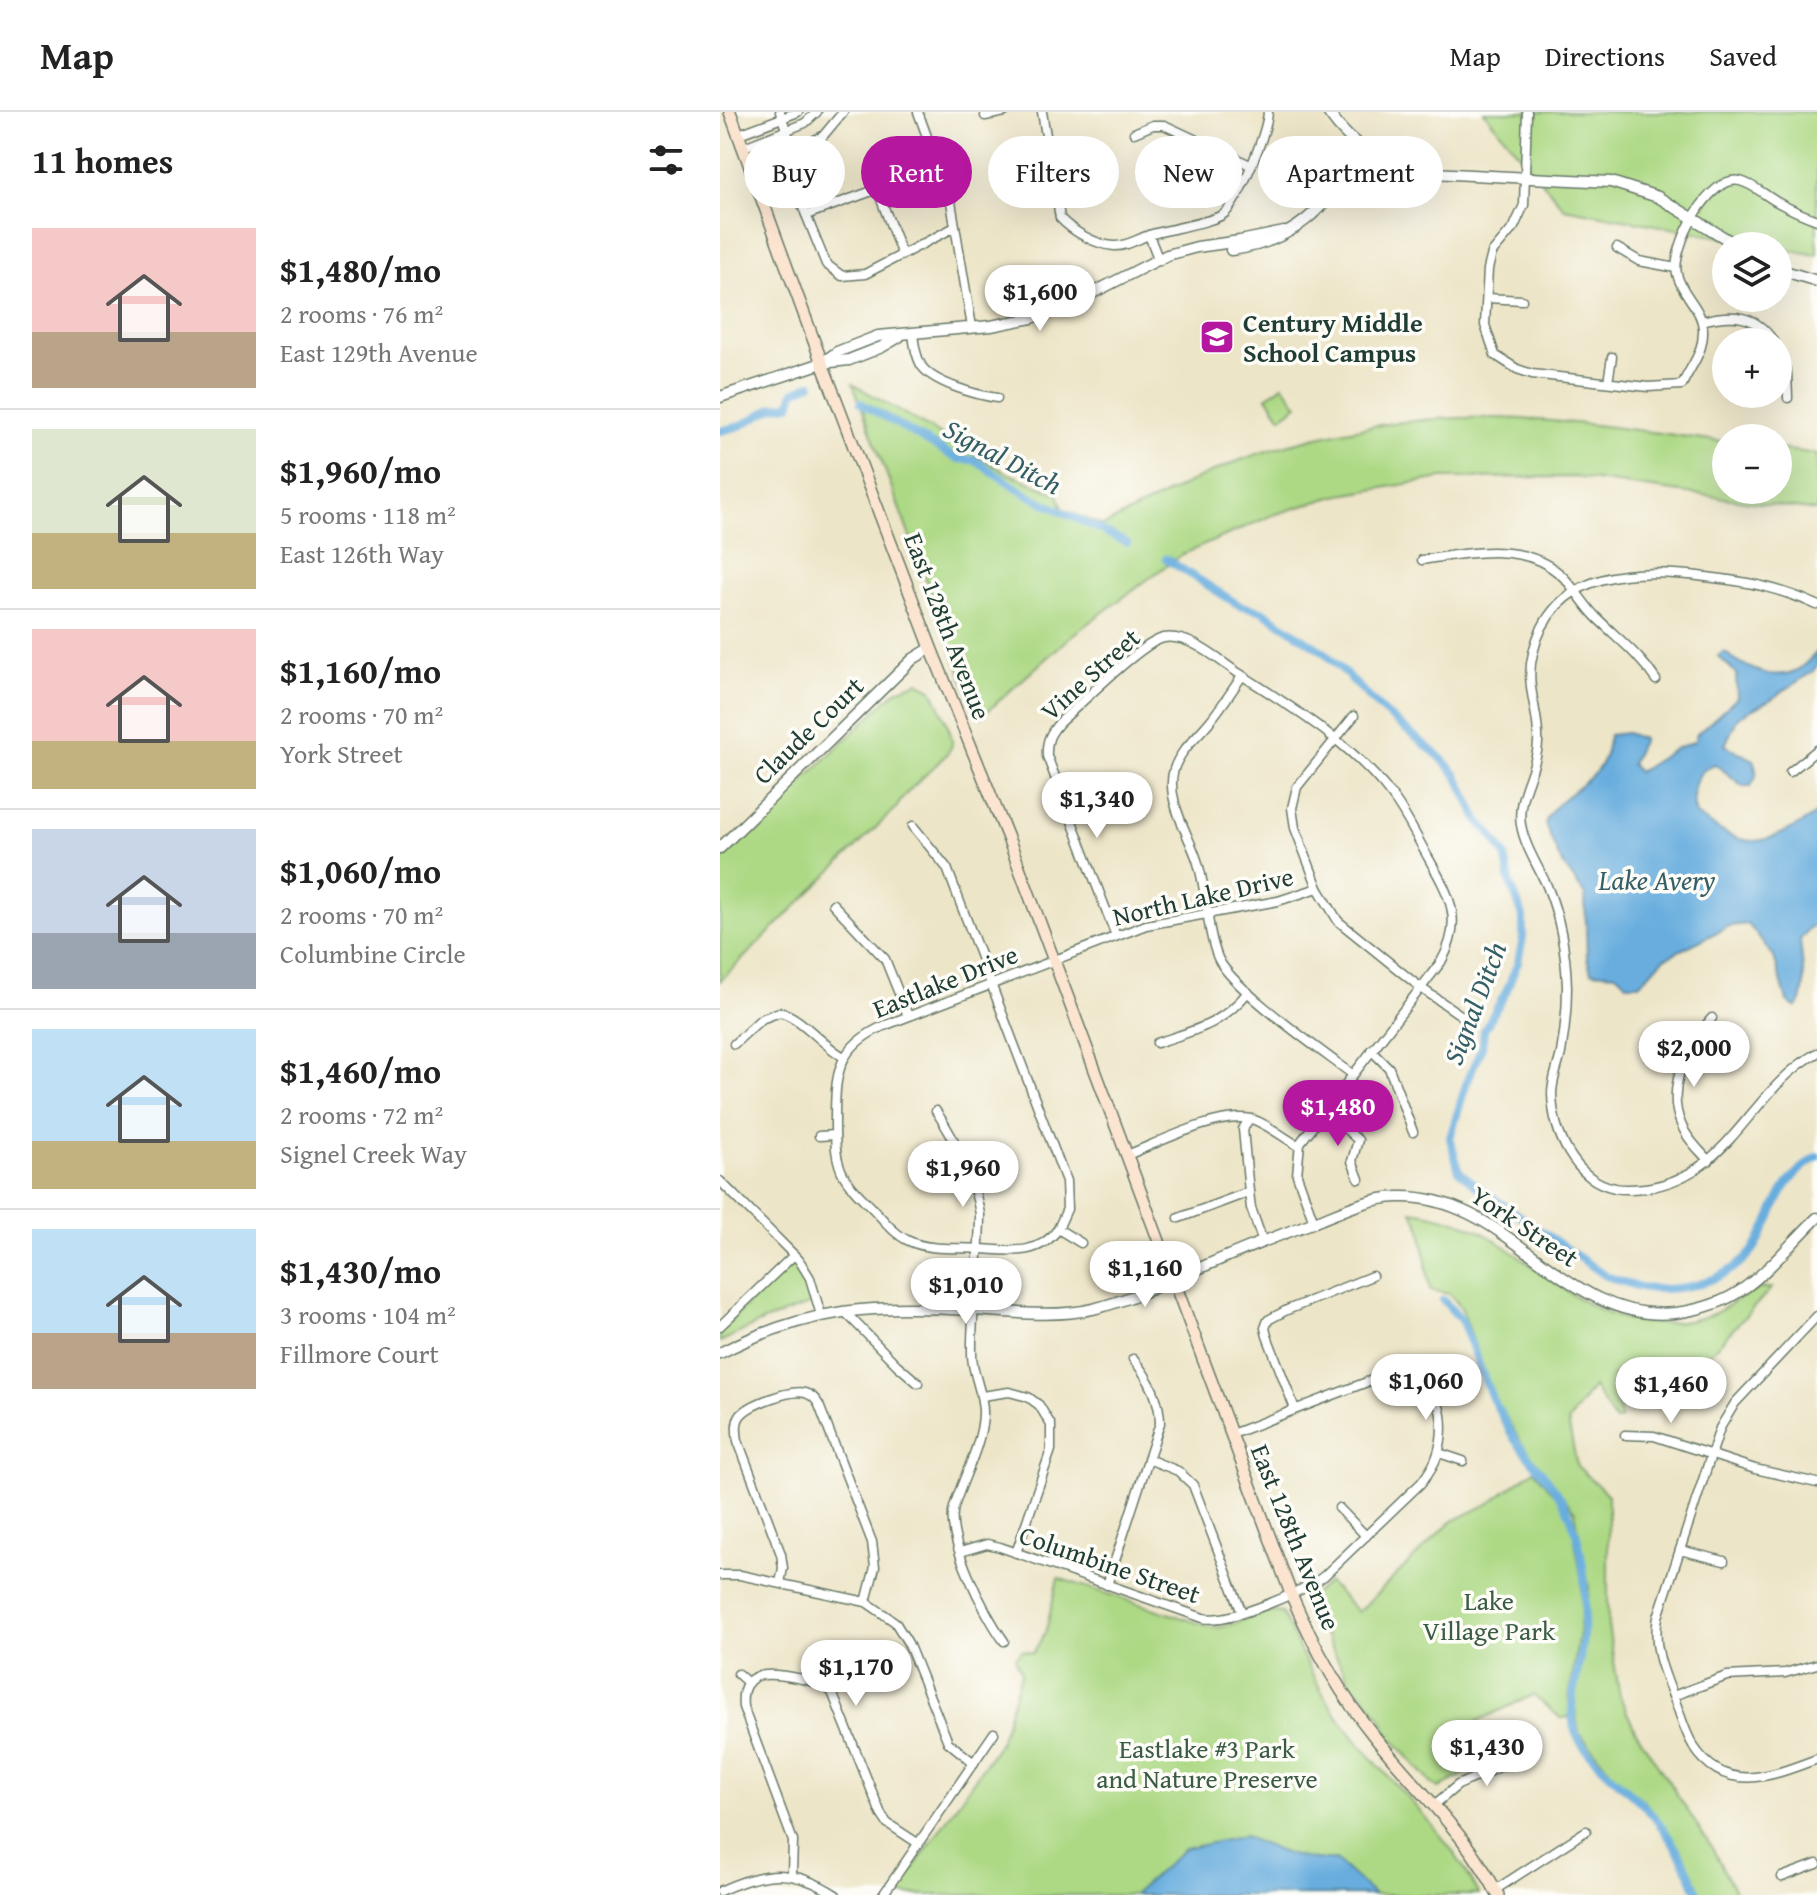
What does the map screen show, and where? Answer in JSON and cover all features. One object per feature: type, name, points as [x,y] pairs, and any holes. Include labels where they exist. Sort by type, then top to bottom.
[{"type":"main road","name":"East 128th Avenue","points":[[730,112],[744,147]]},
{"type":"main road","name":"East 128th Avenue","points":[[766,208],[931,648],[1010,843],[1291,1594],[1322,1660],[1359,1717],[1465,1842],[1496,1893]]},
{"type":"street","points":[[739,134],[781,115],[798,112]]},
{"type":"street","points":[[774,136],[805,123],[817,112]]},
{"type":"street","points":[[823,136],[843,112]]},
{"type":"street","points":[[918,112],[951,202],[972,327]]},
{"type":"street","points":[[985,116],[1005,112]]},
{"type":"street","points":[[1042,112],[1060,218],[1067,225],[1110,246],[1120,246],[1175,226],[1216,220],[1225,213],[1236,199],[1266,128],[1268,112]]},
{"type":"street","points":[[1328,112],[1348,136]]},
{"type":"street","points":[[1527,112],[1524,205],[1520,216],[1491,256],[1488,269],[1487,335],[1499,359],[1517,369],[1532,374],[1648,387],[1682,385],[1700,354],[1703,339],[1702,321],[1679,283],[1676,268],[1681,242],[1712,191],[1723,183],[1735,180],[1817,220]]},
{"type":"street","points":[[781,115],[789,136]]},
{"type":"street","points":[[1134,133],[1153,125],[1164,125],[1250,165]]},
{"type":"street","points":[[1443,172],[1611,182],[1648,193],[1716,232]]},
{"type":"street","points":[[806,215],[875,190],[902,255]]},
{"type":"street","points":[[804,208],[826,264],[842,276],[865,274],[955,227]]},
{"type":"street","points":[[720,397],[822,363],[849,360],[900,336],[1010,323],[1062,308],[1167,255],[1284,232],[1320,208]]},
{"type":"street","points":[[1149,235],[1159,261]]},
{"type":"street","points":[[1617,248],[1639,261],[1676,268]]},
{"type":"street","points":[[1792,273],[1817,281]]},
{"type":"street","points":[[1487,298],[1522,300]]},
{"type":"street","points":[[1702,321],[1730,315],[1742,317],[1763,328]]},
{"type":"street","points":[[913,333],[919,362],[928,373],[975,394],[997,398]]},
{"type":"street","points":[[1608,382],[1612,357]]},
{"type":"street","points":[[1422,560],[1471,553],[1508,553],[1530,558],[1555,570],[1604,625],[1631,648],[1656,680]]},
{"type":"street","points":[[1817,605],[1766,585],[1676,573],[1621,574],[1597,580],[1573,592],[1553,611],[1533,651],[1529,676],[1538,743],[1520,806],[1526,843],[1553,901],[1564,950],[1567,1006],[1552,1095],[1556,1118],[1566,1148],[1575,1163],[1587,1174],[1614,1188],[1633,1189],[1675,1181],[1691,1174],[1709,1161],[1783,1078],[1817,1053]]},
{"type":"street","name":"Vine Street","points":[[1116,936],[1047,756],[1048,740],[1060,722],[1149,645],[1160,639],[1175,638],[1192,644],[1242,676]]},
{"type":"street","name":"Claude Court","points":[[720,848],[913,659],[931,648]]},
{"type":"street","points":[[1314,1222],[1297,1175],[1299,1146],[1441,962],[1451,940],[1453,915],[1450,900],[1393,797],[1379,779],[1308,718],[1242,676],[1185,750],[1173,772],[1173,797],[1202,874],[1215,948],[1223,967],[1248,992],[1352,1074]]},
{"type":"street","points":[[1354,716],[1297,787],[1292,808],[1295,828],[1318,888],[1338,921],[1421,988],[1468,1020]]},
{"type":"street","points":[[1790,772],[1817,750]]},
{"type":"street","points":[[734,1044],[761,1019],[780,1012],[793,1017],[824,1045],[844,1057],[835,1087],[836,1152],[846,1180],[901,1237],[923,1246],[1023,1251],[1052,1238],[1067,1209],[1066,1181],[947,868],[913,826]]},
{"type":"street","name":"North Lake Drive","points":[[1053,960],[1146,925],[1278,901],[1318,888]]},
{"type":"street","points":[[833,904],[885,959],[908,1016]]},
{"type":"street","name":"Eastlake Drive","points":[[844,1057],[869,1032],[1053,960]]},
{"type":"street","points":[[1157,1043],[1219,1021],[1248,992]]},
{"type":"street","points":[[1709,1161],[1683,1127],[1678,1107],[1678,1088],[1683,1058],[1695,1037],[1712,1018]]},
{"type":"street","points":[[1371,1050],[1389,1068],[1413,1132]]},
{"type":"street","points":[[1324,1110],[1358,1140],[1352,1161],[1359,1179]]},
{"type":"street","points":[[936,1111],[955,1142],[978,1203],[979,1249],[972,1360],[982,1396],[983,1421],[952,1514],[952,1526],[987,1618],[1004,1641]]},
{"type":"street","points":[[1249,1119],[1243,1129],[1249,1192],[1263,1242]]},
{"type":"street","points":[[1127,1155],[1201,1126],[1249,1119],[1299,1146]]},
{"type":"street","points":[[819,1136],[835,1135]]},
{"type":"street","points":[[720,1181],[794,1255],[810,1278],[821,1315]]},
{"type":"street","points":[[1179,1218],[1249,1192]]},
{"type":"street","name":"York Street","points":[[720,1353],[761,1334],[844,1311],[906,1306],[1059,1314],[1080,1312],[1173,1280],[1314,1222],[1381,1199],[1412,1197],[1440,1200],[1478,1216],[1592,1297],[1628,1310],[1668,1313],[1703,1308],[1742,1289],[1817,1218]]},
{"type":"street","points":[[1058,1229],[1081,1243]]},
{"type":"street","points":[[720,1326],[794,1255]]},
{"type":"street","points":[[1295,1409],[1262,1324],[1274,1316],[1372,1276]]},
{"type":"street","points":[[844,1311],[918,1383]]},
{"type":"street","points":[[1817,1316],[1735,1403],[1720,1428],[1656,1628],[1657,1652],[1673,1696],[1694,1747],[1708,1762],[1739,1777],[1757,1779],[1817,1759]]},
{"type":"street","points":[[1107,1585],[1160,1423],[1159,1405],[1147,1375],[1133,1359]]},
{"type":"street","points":[[1418,1377],[1422,1368]]},
{"type":"street","points":[[1232,1434],[1393,1372],[1418,1377],[1431,1388],[1440,1411],[1442,1428],[1439,1453],[1463,1461]]},
{"type":"street","points":[[809,1394],[814,1385]]},
{"type":"street","points":[[982,1396],[1009,1392],[1036,1396],[1049,1418],[1052,1442],[1016,1553]]},
{"type":"street","points":[[780,1583],[783,1568],[781,1554],[738,1441],[736,1426],[743,1412],[751,1407],[787,1393],[809,1394],[819,1405],[872,1542],[875,1567],[866,1602]]},
{"type":"street","points":[[1625,1435],[1654,1436],[1755,1469],[1817,1483]]},
{"type":"street","name":"Columbine Street","points":[[960,1552],[987,1544],[1212,1620],[1242,1613],[1291,1594],[1324,1576],[1421,1483],[1434,1466],[1439,1453]]},
{"type":"street","points":[[1148,1459],[1178,1471],[1193,1485],[1242,1613]]},
{"type":"street","points":[[1339,1508],[1366,1536]]},
{"type":"street","points":[[1680,1550],[1724,1561]]},
{"type":"street","points":[[720,1575],[740,1575],[866,1602],[885,1613],[902,1631],[948,1742],[974,1763]]},
{"type":"street","points":[[1673,1696],[1727,1676],[1785,1673],[1817,1664]]},
{"type":"street","points":[[792,1874],[793,1841],[743,1707],[743,1693],[748,1683],[768,1673],[817,1682],[827,1688],[839,1706],[881,1814],[887,1823],[919,1844]]},
{"type":"street","points":[[738,1674],[748,1683]]},
{"type":"street","points":[[883,1895],[994,1733]]},
{"type":"street","points":[[1434,1805],[1458,1785],[1529,1754]]},
{"type":"street","points":[[1496,1893],[1586,1831]]},
{"type":"street","points":[[1782,1877],[1817,1864]]},
{"type":"street","points":[[720,1891],[761,1876],[792,1874],[819,1884],[836,1895]]},
{"type":"green space","points":[[1484,112],[1817,112],[1817,255],[1792,250],[1792,232],[1712,232],[1712,235],[1564,208]]},
{"type":"green space","points":[[853,384],[1007,473],[1058,494],[1063,509],[1103,526],[1217,470],[1257,454],[1372,426],[1431,419],[1520,419],[1579,423],[1712,440],[1712,496],[1574,477],[1442,478],[1335,496],[1273,515],[1181,555],[1072,635],[981,717],[976,714]]},
{"type":"green space","points":[[1283,385],[1298,405],[1281,417],[1267,397]]},
{"type":"green space","points":[[1792,451],[1817,454],[1817,511],[1767,504],[1792,504]]},
{"type":"green space","points":[[918,682],[932,689],[950,732],[950,749],[897,807],[720,981],[720,860],[897,690]]},
{"type":"green space","points":[[1412,1211],[1478,1230],[1590,1305],[1628,1320],[1660,1323],[1693,1320],[1713,1314],[1755,1290],[1772,1288],[1702,1362],[1684,1396],[1613,1376],[1621,1419],[1615,1421],[1593,1387],[1568,1422],[1577,1466],[1608,1495],[1608,1626],[1620,1697],[1635,1730],[1712,1848],[1737,1895],[1701,1895],[1695,1879],[1646,1803],[1615,1776],[1579,1733],[1574,1703],[1586,1632],[1589,1587],[1575,1512],[1520,1441],[1492,1393],[1462,1309],[1450,1294],[1430,1290],[1421,1228]]},
{"type":"green space","points":[[788,1266],[795,1266],[804,1277],[812,1301],[809,1305],[764,1321],[720,1342],[720,1331]]},
{"type":"green space","name":"Lake Village Park","points":[[1534,1470],[1570,1512],[1581,1576],[1582,1612],[1569,1699],[1572,1717],[1561,1718],[1533,1695],[1452,1733],[1468,1772],[1439,1788],[1388,1734],[1381,1718],[1351,1684],[1308,1604],[1328,1582],[1358,1612],[1451,1522],[1490,1503]]},
{"type":"green space","name":"Eastlake #3 Park and Nature Preserve","points":[[1058,1578],[1214,1628],[1265,1613],[1282,1613],[1341,1721],[1433,1826],[1466,1871],[1479,1895],[895,1895],[1000,1742],[1021,1673],[1015,1657],[1022,1650],[1033,1653],[1046,1631]]},
{"type":"water","name":"Lake Avery","points":[[1724,652],[1758,671],[1777,675],[1797,670],[1817,652],[1817,666],[1812,672],[1738,717],[1725,745],[1754,760],[1757,774],[1751,786],[1743,786],[1715,764],[1701,772],[1693,792],[1696,815],[1746,841],[1779,835],[1817,813],[1817,924],[1809,928],[1800,940],[1804,986],[1796,1008],[1787,1001],[1774,957],[1748,924],[1729,926],[1665,958],[1639,984],[1628,984],[1617,974],[1591,972],[1587,958],[1585,895],[1560,860],[1545,824],[1554,808],[1600,766],[1609,735],[1627,733],[1643,739],[1631,764],[1638,772],[1675,749],[1695,741],[1695,736],[1737,698],[1736,673],[1718,656]]},
{"type":"water","points":[[1244,1836],[1300,1857],[1336,1860],[1374,1895],[1133,1895],[1184,1849]]},
{"type":"waterway","points":[[720,431],[740,426],[774,407],[790,405],[794,392],[811,384]]},
{"type":"waterway","name":"Signal Ditch","points":[[861,403],[957,459],[974,460],[1028,495],[1127,543]]},
{"type":"waterway","name":"Signal Ditch","points":[[1166,559],[1239,605],[1262,611],[1324,652],[1384,712],[1440,757],[1457,776],[1479,822],[1505,855],[1510,882],[1523,917],[1523,938],[1518,962],[1506,992],[1484,1030],[1482,1047],[1468,1078],[1450,1138],[1459,1171],[1606,1276],[1645,1288],[1672,1289],[1713,1279],[1747,1257],[1764,1233],[1785,1187],[1817,1157]]},
{"type":"waterway","points":[[1443,1300],[1462,1321],[1492,1398],[1515,1440],[1548,1480]]},
{"type":"waterway","points":[[1550,1483],[1563,1501],[1572,1522],[1583,1567],[1585,1614],[1572,1703],[1575,1731],[1593,1757],[1645,1807],[1664,1830],[1688,1869],[1698,1895]]},
{"type":"place","name":"Century Middle School Campus","points":[[1217,337]]}]
